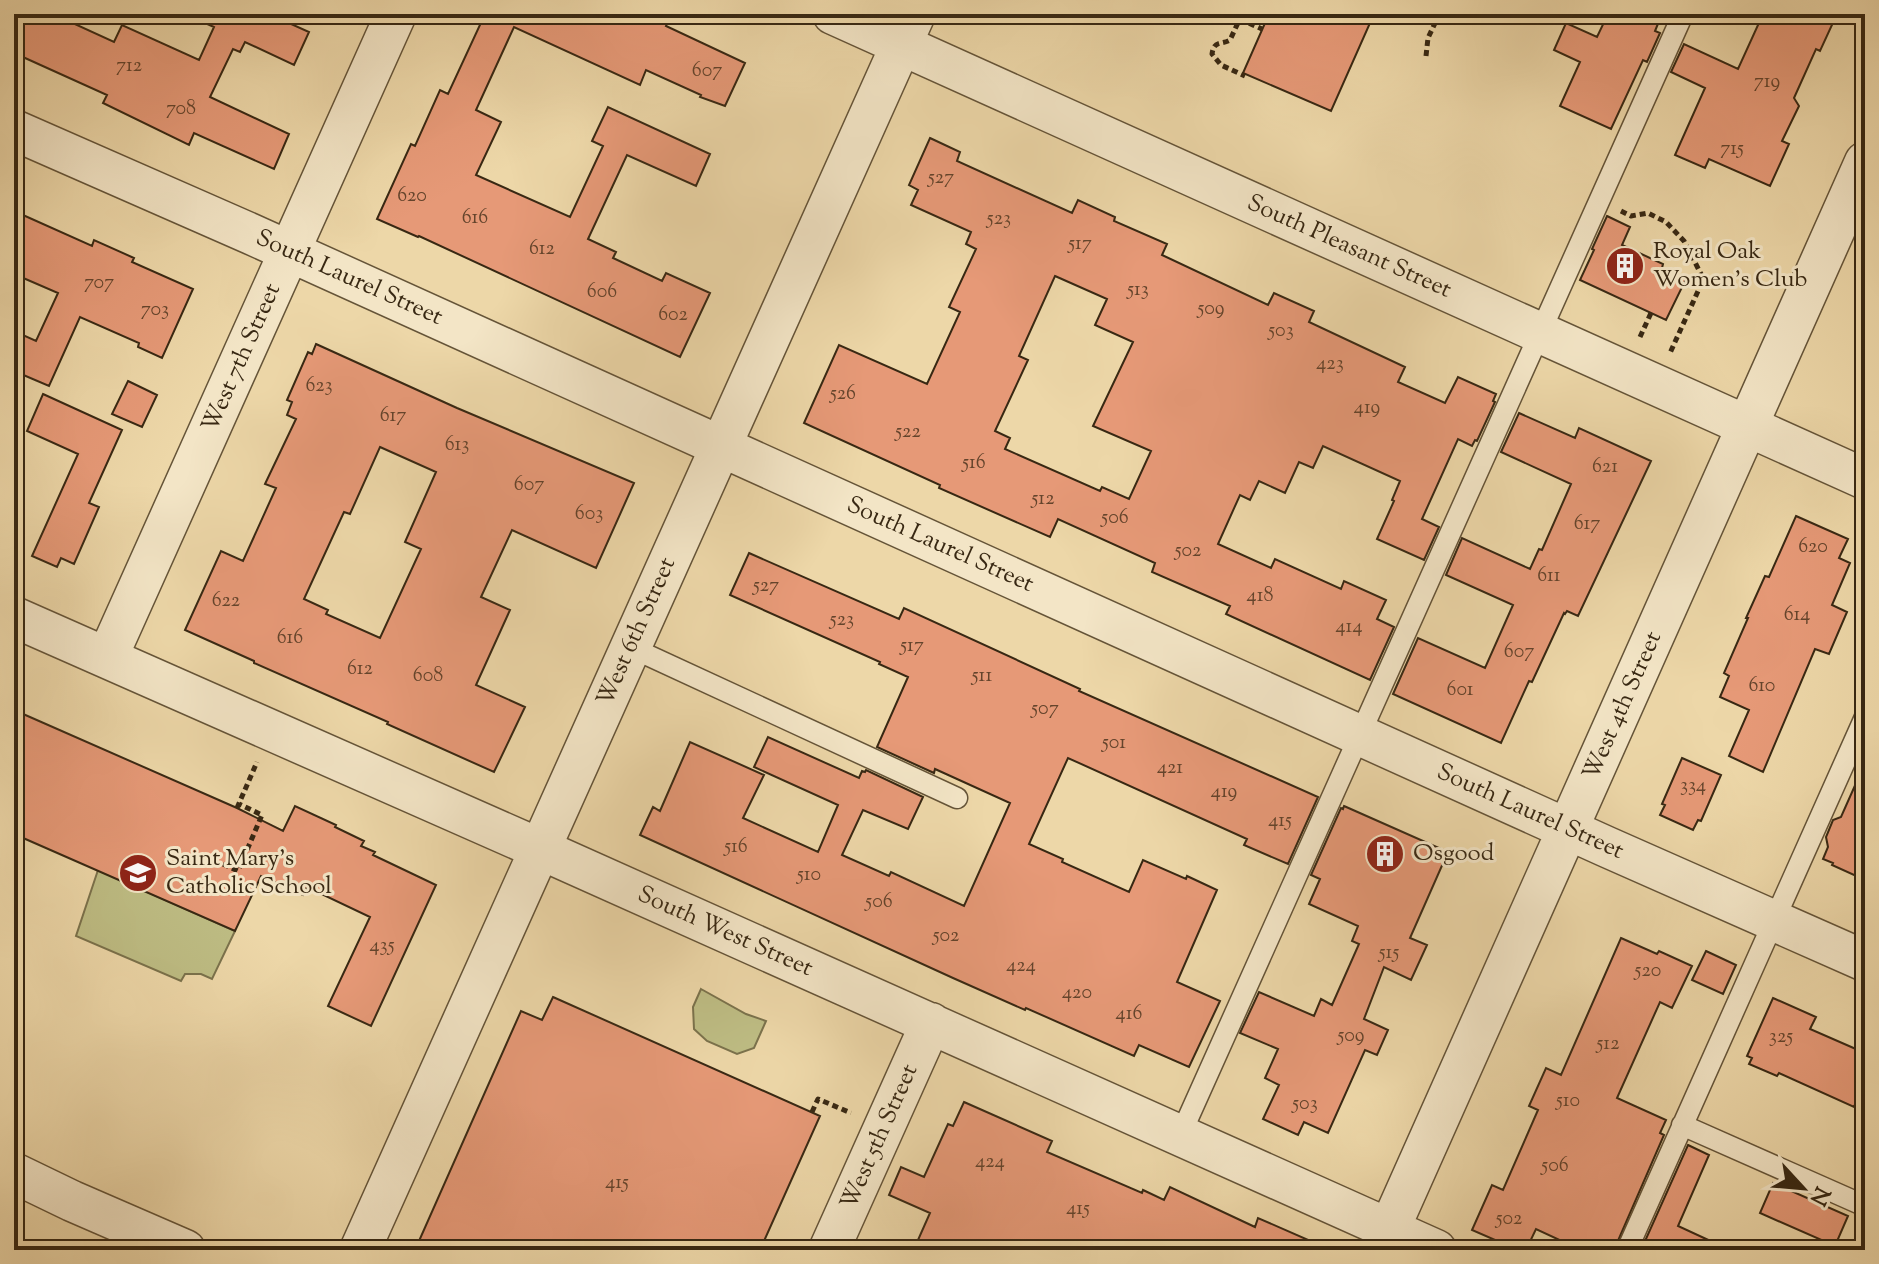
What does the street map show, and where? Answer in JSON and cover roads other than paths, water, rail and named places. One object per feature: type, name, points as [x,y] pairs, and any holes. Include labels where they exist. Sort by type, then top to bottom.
[{"type":"street","name":"West 7th Street","points":[[107,658],[396,14]]},
{"type":"street","name":"South Pleasant Street","points":[[833,14],[908,29],[1169,167],[1865,479]]},
{"type":"street","name":"West 6th Street","points":[[360,1250],[908,29]]},
{"type":"street","name":"South Laurel Street","points":[[14,130],[1865,961]]},
{"type":"street","name":"West 4th Street","points":[[1385,1240],[1865,162]]},
{"type":"street","name":"South West Street","points":[[14,617],[1180,1136],[1385,1240],[1436,1250]]},
{"type":"street","name":"West 5th Street","points":[[829,1250],[931,1023]]},
{"type":"street","points":[[14,1173],[185,1250]]},
{"type":"lane","points":[[1180,1136],[1683,14]]},
{"type":"lane","points":[[630,647],[957,798]]},
{"type":"lane","points":[[1627,1250],[1865,717]]},
{"type":"lane","points":[[1682,1125],[1865,1206]]},
{"type":"place","name":"Royal Oak Women's Club","points":[[1625,266]]},
{"type":"place","name":"Osgood","points":[[1385,854]]},
{"type":"place","name":"Saint Mary's Catholic School","points":[[138,873]]}]
